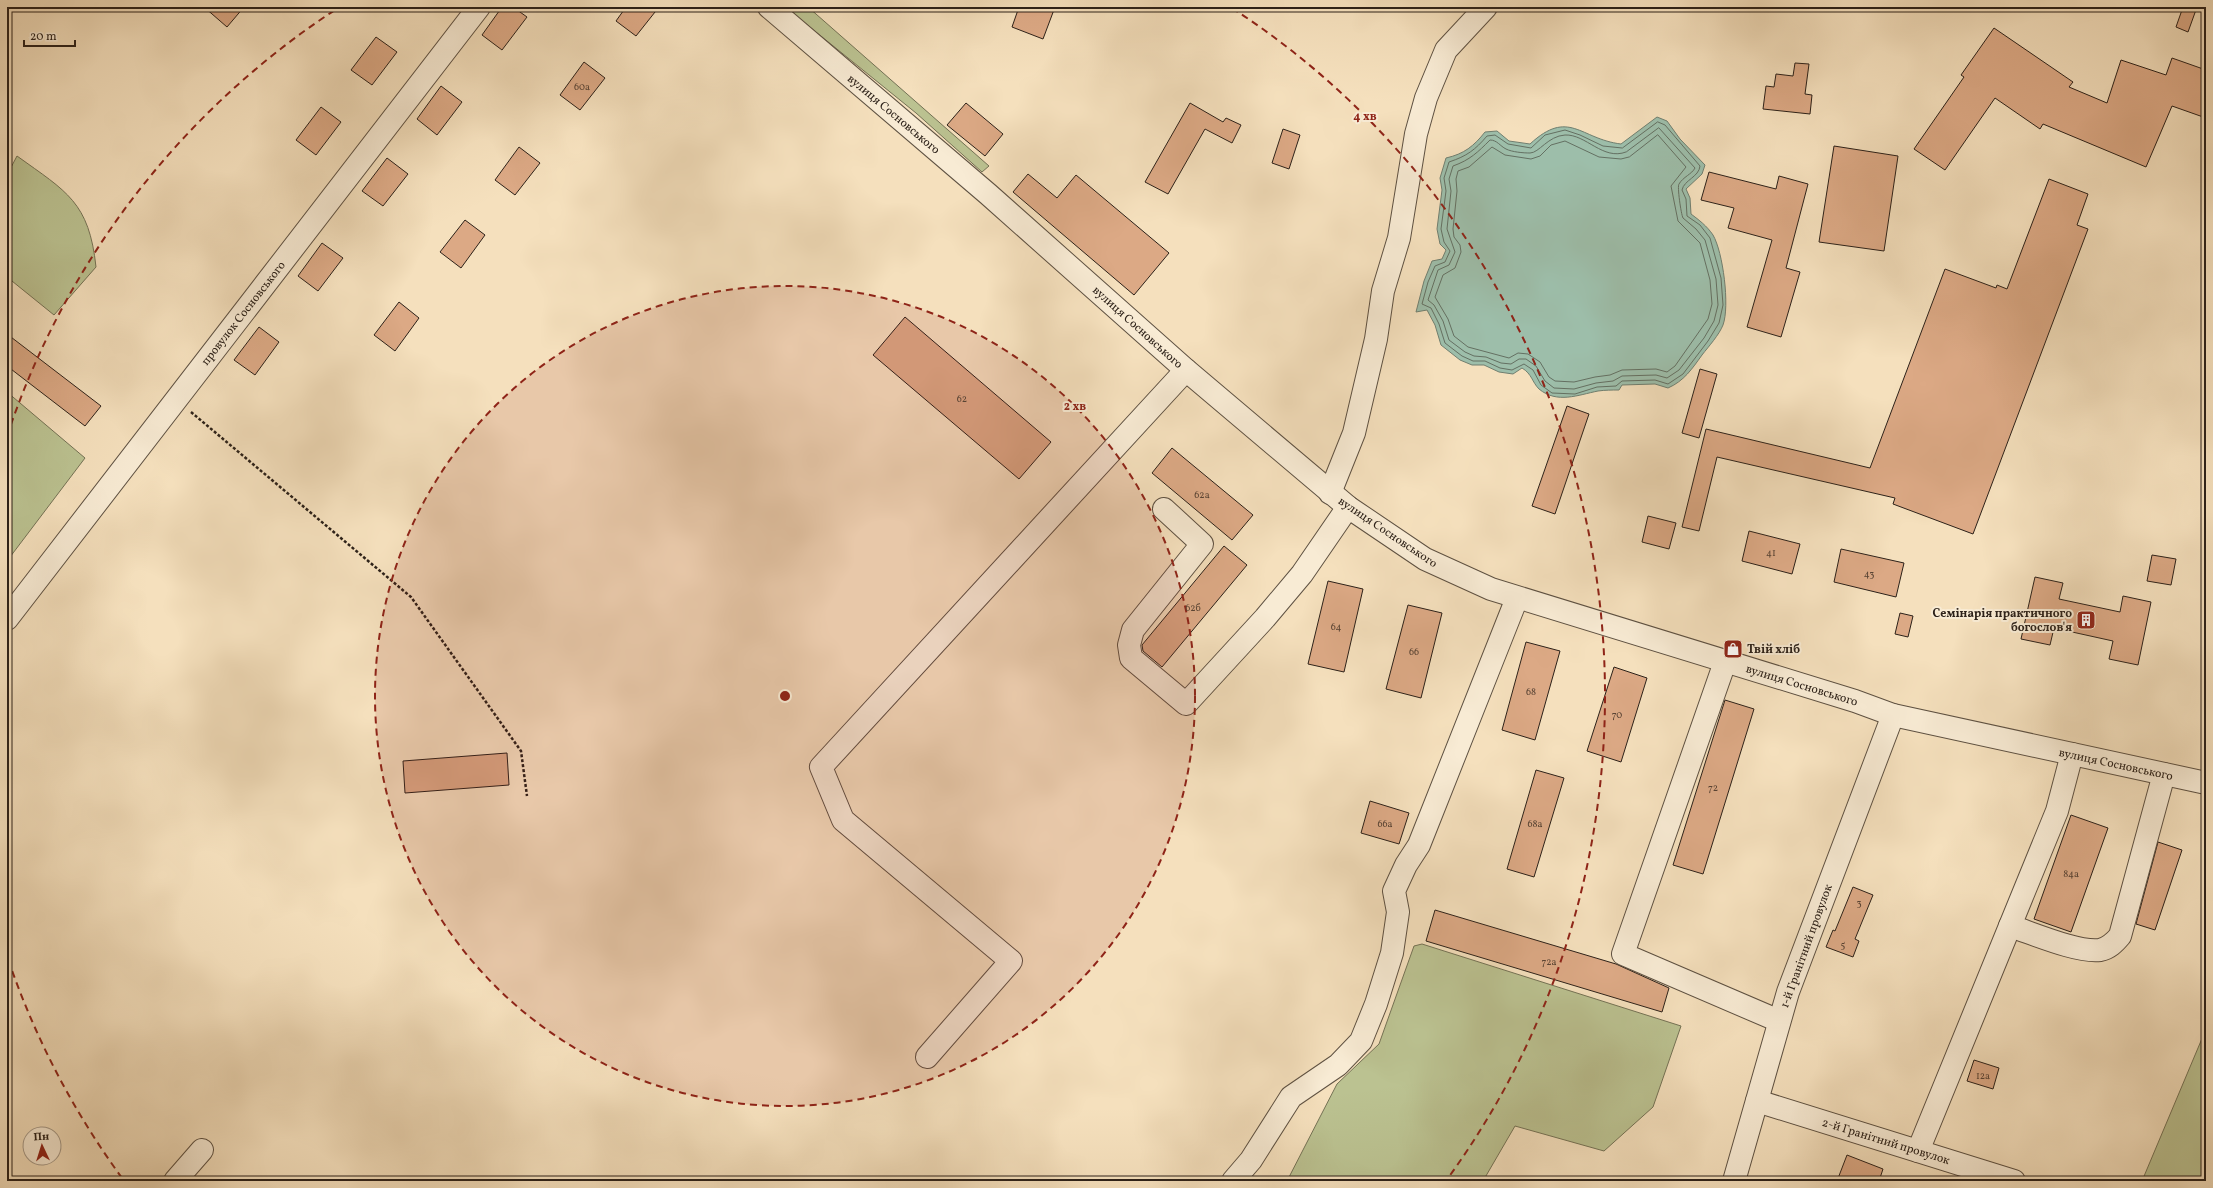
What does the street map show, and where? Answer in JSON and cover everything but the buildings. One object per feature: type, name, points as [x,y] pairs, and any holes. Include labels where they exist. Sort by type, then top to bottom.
[{"type":"street","name":"провулок Сосновського","points":[[7,619],[479,7]]},
{"type":"street","name":"вулиця Сосновського","points":[[769,7],[988,194],[1186,370],[1330,493],[1348,508],[1425,559],[1490,590],[1855,701],[1893,715],[2206,783]]},
{"type":"street","points":[[1330,493],[1354,433],[1373,353],[1383,291],[1399,238],[1416,134],[1426,98],[1446,50],[1486,7]]},
{"type":"street","points":[[927,1057],[1011,961],[843,820],[821,767],[1186,370]]},
{"type":"street","points":[[1164,509],[1202,544],[1133,630],[1129,644],[1131,658],[1186,704],[1265,618],[1302,574],[1348,508]]},
{"type":"street","points":[[1233,1181],[1251,1160],[1290,1097],[1338,1066],[1361,1041],[1376,1004],[1392,952],[1398,912],[1394,892],[1406,865],[1419,845],[1517,598]]},
{"type":"street","points":[[1726,662],[1623,954],[1779,1021]]},
{"type":"street","name":"1-й Гранітний провулок","points":[[1734,1181],[1788,992],[1893,715]]},
{"type":"street","points":[[1918,1151],[2057,811],[2072,754]]},
{"type":"street","points":[[2010,926],[2067,945],[2090,950],[2099,950],[2114,944],[2120,936],[2164,774]]},
{"type":"street","name":"2-й Гранітний провулок","points":[[1757,1101],[2014,1181]]},
{"type":"street","points":[[176,1181],[202,1150]]},
{"type":"path","points":[[176,400],[411,597],[521,751],[527,796]]},
{"type":"shaded area","points":[[785,7],[808,7],[989,166],[982,172],[916,113]]},
{"type":"shaded area","points":[[17,156],[49,179],[73,201],[88,227],[93,245],[96,267],[54,315],[7,277],[7,175]]},
{"type":"shaded area","points":[[7,392],[85,458],[7,561]]},
{"type":"shaded area","points":[[1422,944],[1681,1026],[1653,1107],[1604,1151],[1515,1126],[1483,1181],[1287,1181],[1337,1084],[1379,1044],[1414,946]]},
{"type":"shaded area","points":[[2206,1029],[2206,1181],[2142,1181]]},
{"type":"water","points":[[1657,117],[1667,121],[1680,139],[1705,165],[1702,174],[1686,189],[1690,198],[1691,214],[1708,229],[1717,243],[1726,293],[1723,325],[1716,337],[1687,374],[1679,382],[1668,388],[1655,384],[1622,385],[1619,390],[1560,397],[1546,394],[1539,389],[1530,375],[1522,368],[1513,374],[1499,372],[1484,365],[1472,365],[1460,360],[1441,345],[1435,325],[1427,310],[1416,312],[1424,281],[1432,261],[1442,259],[1446,250],[1440,244],[1437,229],[1442,190],[1440,178],[1446,158],[1468,149],[1485,132],[1497,131],[1509,141],[1530,144],[1543,133],[1555,128],[1565,127],[1621,144]]},
{"type":"place","name":"Семінарія практичного богослов'я","points":[[2086,620]]},
{"type":"place","name":"Твій хліб","points":[[1733,649]]}]
